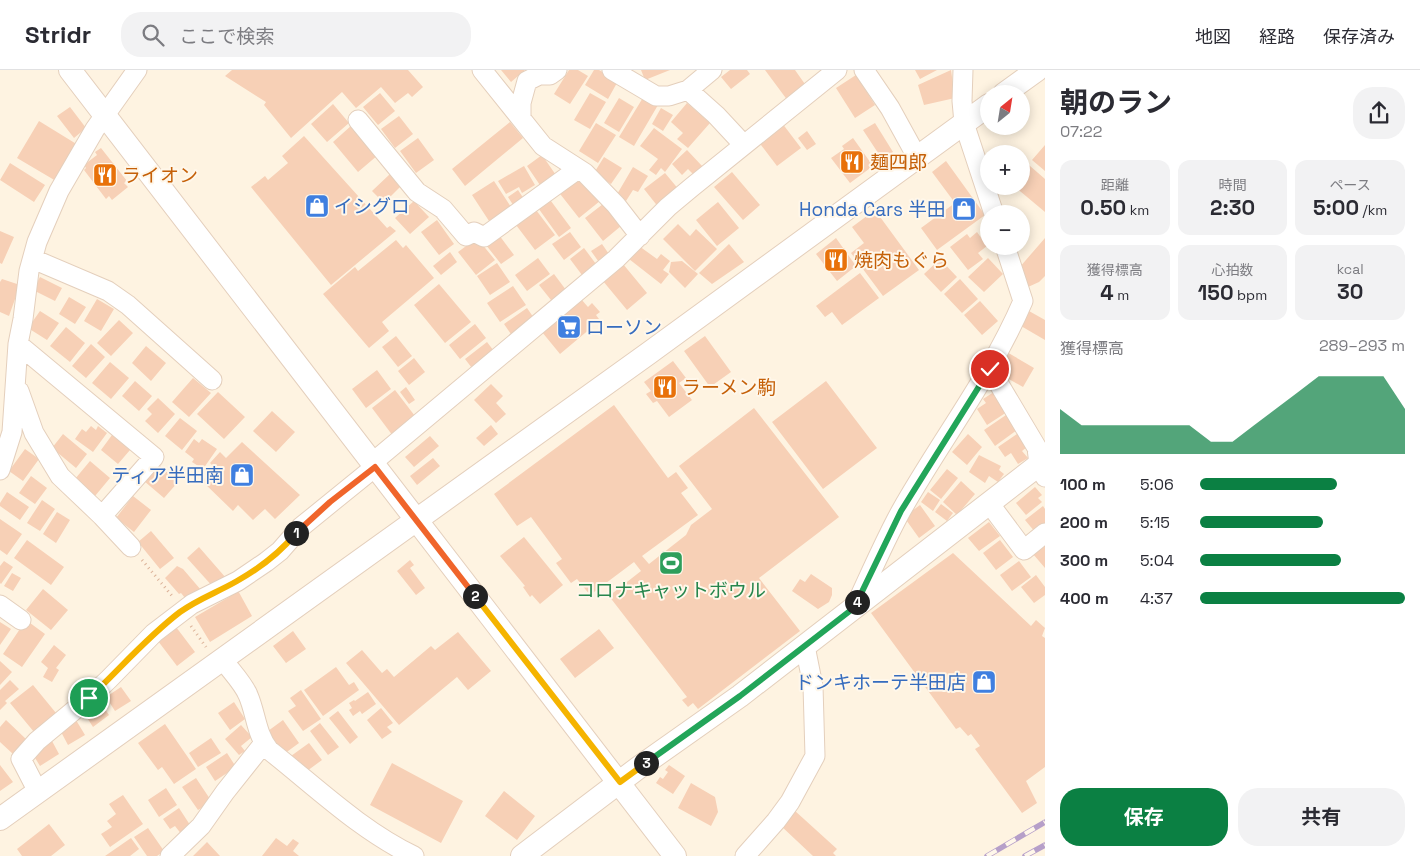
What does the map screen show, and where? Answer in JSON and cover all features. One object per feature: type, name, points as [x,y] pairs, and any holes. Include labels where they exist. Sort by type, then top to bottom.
[{"type":"street","points":[[70,70],[676,856]]},
{"type":"street","points":[[0,470],[12,432],[18,344],[32,259],[59,191],[95,129],[137,70]]},
{"type":"street","points":[[482,70],[543,146],[585,173],[616,205],[640,236]]},
{"type":"street","points":[[521,118],[521,103],[527,81],[536,72],[550,75],[557,70]]},
{"type":"street","points":[[612,70],[656,96],[669,96],[688,90],[712,70]]},
{"type":"street","points":[[38,792],[22,759],[37,741],[89,698],[154,632],[192,604],[238,581],[280,552],[302,527],[616,259],[668,207],[743,144],[837,70]]},
{"type":"street","points":[[864,70],[890,108],[917,157]]},
{"type":"street","points":[[962,70],[964,122],[991,205]]},
{"type":"street","points":[[1016,85],[1037,70]]},
{"type":"street","points":[[688,90],[716,115],[743,144]]},
{"type":"street","points":[[0,819],[223,660],[980,111]]},
{"type":"street","points":[[358,120],[417,192],[443,209],[466,236],[474,232],[484,236],[578,168]]},
{"type":"street","points":[[855,607],[901,511],[990,369],[1023,301],[1008,255]]},
{"type":"street","points":[[32,259],[108,291],[128,305],[212,380]]},
{"type":"street","points":[[18,344],[154,457],[102,516]]},
{"type":"street","points":[[522,856],[620,782],[740,696],[989,503],[1043,467],[1036,448],[990,369]]},
{"type":"street","points":[[16,383],[34,433],[60,476],[102,516],[130,547]]},
{"type":"street","points":[[989,503],[1024,550],[1045,534]]},
{"type":"street","points":[[0,604],[21,620]]},
{"type":"street","points":[[745,856],[790,802],[815,756],[813,686],[805,646]]},
{"type":"street","points":[[223,660],[248,694],[264,743],[269,750],[313,788],[389,843],[414,856]]},
{"type":"street","points":[[170,856],[201,826],[264,743]]},
{"type":"building","points":[[232,70],[408,70],[423,87],[412,97],[408,93],[395,103],[381,87],[356,108],[342,92],[291,138],[264,105],[266,102],[225,76]]},
{"type":"building","points":[[501,70],[525,70],[511,82]]},
{"type":"building","points":[[569,70],[578,70],[588,76],[570,104],[554,94]]},
{"type":"building","points":[[594,70],[599,70],[618,81],[608,99],[585,85]]},
{"type":"building","points":[[641,70],[670,70],[645,80]]},
{"type":"building","points":[[730,70],[747,70],[750,74],[731,89],[721,77]]},
{"type":"building","points":[[765,70],[795,70],[807,87],[788,101]]},
{"type":"building","points":[[915,70],[937,70],[920,79]]},
{"type":"building","points":[[951,70],[955,98],[924,105],[918,85]]},
{"type":"building","points":[[856,75],[875,105],[855,118],[836,88]]},
{"type":"building","points":[[380,93],[395,111],[378,125],[363,107]]},
{"type":"building","points":[[590,93],[606,102],[590,129],[574,120]]},
{"type":"building","points":[[644,96],[658,105],[634,146],[619,137]]},
{"type":"building","points":[[619,98],[634,107],[619,132],[604,123]]},
{"type":"building","points":[[687,103],[710,123],[688,148],[677,139],[683,133],[671,122]]},
{"type":"building","points":[[333,104],[349,123],[327,142],[311,124]]},
{"type":"building","points":[[70,107],[86,128],[74,138],[57,116]]},
{"type":"building","points":[[661,108],[673,115],[663,131],[652,124]]},
{"type":"building","points":[[399,116],[413,134],[395,148],[381,129]]},
{"type":"building","points":[[39,121],[78,145],[56,181],[17,158]]},
{"type":"building","points":[[510,122],[523,138],[465,186],[452,169]]},
{"type":"building","points":[[596,123],[616,135],[598,163],[579,151]]},
{"type":"building","points":[[782,123],[801,148],[777,166],[758,141]]},
{"type":"building","points":[[875,123],[893,152],[882,159],[863,130]]},
{"type":"building","points":[[352,125],[378,155],[358,172],[333,142]]},
{"type":"building","points":[[654,128],[682,149],[665,172],[661,168],[656,175],[649,170],[658,159],[640,146]]},
{"type":"building","points":[[807,131],[816,144],[807,150],[798,138]]},
{"type":"building","name":"イシグロ","points":[[304,136],[387,228],[390,226],[396,231],[331,285],[251,187],[265,176],[268,180],[288,163],[282,156]]},
{"type":"building","points":[[418,138],[434,160],[416,173],[400,151]]},
{"type":"building","name":"麺四郎","points":[[853,138],[873,166],[850,183],[831,158],[844,149],[842,146]]},
{"type":"building","points":[[1045,145],[1045,171],[1032,160]]},
{"type":"building","name":"ライオン","points":[[101,148],[127,181],[124,183],[128,187],[112,200],[109,196],[106,199],[84,170],[86,168],[84,165],[97,155],[95,152]]},
{"type":"building","points":[[687,150],[703,167],[694,175],[688,169],[682,175],[672,164]]},
{"type":"building","points":[[542,155],[558,178],[542,188],[527,166]]},
{"type":"building","points":[[604,157],[622,168],[611,184],[594,173]]},
{"type":"building","name":"Honda Cars 半田","points":[[946,161],[980,208],[980,219],[937,250],[921,228],[955,203],[932,172]]},
{"type":"building","points":[[10,163],[45,185],[34,202],[0,180]]},
{"type":"building","points":[[524,166],[535,185],[522,193],[519,187],[506,194],[498,181]]},
{"type":"building","points":[[1030,166],[1045,179],[1045,212],[1025,195],[1030,195]]},
{"type":"building","points":[[633,167],[648,176],[638,192],[633,190],[626,201],[616,196]]},
{"type":"building","points":[[732,172],[760,205],[743,220],[714,187]]},
{"type":"building","points":[[665,173],[680,191],[659,208],[644,189]]},
{"type":"building","points":[[390,174],[401,186],[384,203],[372,191]]},
{"type":"building","points":[[579,174],[600,201],[579,218],[557,190]]},
{"type":"building","points":[[494,181],[511,207],[489,221],[472,195]]},
{"type":"building","points":[[518,190],[526,202],[515,208],[508,197]]},
{"type":"building","points":[[548,197],[571,228],[559,237],[536,205]]},
{"type":"building","points":[[414,201],[429,217],[410,234],[395,218]]},
{"type":"building","points":[[718,202],[739,228],[717,246],[696,220]]},
{"type":"building","points":[[603,204],[621,226],[603,241],[585,218]]},
{"type":"building","points":[[533,206],[555,235],[535,250],[513,221]]},
{"type":"building","points":[[875,210],[919,270],[883,296],[851,253],[864,243],[852,227]]},
{"type":"building","points":[[437,220],[454,244],[439,255],[421,232]]},
{"type":"building","points":[[678,224],[690,236],[696,229],[717,249],[695,271],[663,239]]},
{"type":"building","points":[[0,231],[14,237],[2,264],[0,263]]},
{"type":"building","points":[[570,232],[581,247],[564,260],[552,244]]},
{"type":"building","points":[[977,232],[980,236],[980,251],[978,253],[983,259],[968,270],[950,247],[967,234],[970,238]]},
{"type":"building","points":[[499,235],[514,255],[501,264],[486,245]]},
{"type":"building","points":[[477,238],[495,260],[476,275],[458,252]]},
{"type":"building","name":"焼肉もぐら","points":[[836,238],[856,266],[837,281],[816,254]]},
{"type":"building","points":[[1045,238],[1045,276],[1039,282],[1028,287],[1019,268]]},
{"type":"building","points":[[396,240],[403,248],[406,245],[434,278],[382,322],[389,331],[369,348],[323,294],[355,267],[358,271]]},
{"type":"building","points":[[602,244],[611,257],[601,265],[591,251]]},
{"type":"building","points":[[729,244],[744,262],[712,284],[699,273]]},
{"type":"building","points":[[639,246],[657,259],[661,254],[670,261],[663,270],[669,274],[661,284],[629,259]]},
{"type":"building","points":[[584,248],[599,268],[585,279],[570,259]]},
{"type":"building","points":[[450,252],[457,262],[441,275],[433,266]]},
{"type":"building","points":[[538,258],[550,274],[527,291],[515,275]]},
{"type":"building","points":[[988,258],[1003,274],[984,292],[968,277]]},
{"type":"building","points":[[940,259],[957,277],[941,292],[924,274]]},
{"type":"building","points":[[682,261],[698,274],[685,288],[669,272],[671,262]]},
{"type":"building","points":[[497,263],[510,282],[490,295],[477,276]]},
{"type":"building","points":[[623,264],[647,293],[627,310],[603,281]]},
{"type":"building","points":[[860,273],[879,298],[842,325],[832,312],[825,317],[816,306]]},
{"type":"building","points":[[554,274],[569,294],[555,305],[539,285]]},
{"type":"building","points":[[40,277],[62,288],[55,301],[33,290]]},
{"type":"building","points":[[2,279],[20,285],[9,316],[0,312],[0,282]]},
{"type":"building","points":[[960,279],[978,299],[962,313],[944,294]]},
{"type":"building","points":[[439,284],[471,322],[445,343],[414,305]]},
{"type":"building","points":[[513,286],[526,305],[500,322],[487,303]]},
{"type":"building","points":[[69,297],[86,307],[75,324],[59,314]]},
{"type":"building","points":[[97,299],[114,309],[101,331],[84,321]]},
{"type":"building","name":"ローソン","points":[[581,299],[588,307],[592,303],[600,312],[596,315],[599,319],[560,354],[542,332]]},
{"type":"building","points":[[980,301],[998,321],[982,335],[964,315]]},
{"type":"building","points":[[527,308],[536,321],[513,337],[504,324]]},
{"type":"building","points":[[40,311],[59,323],[47,340],[28,328]]},
{"type":"building","points":[[1029,311],[1045,320],[1045,340],[1021,326]]},
{"type":"building","points":[[119,320],[133,333],[111,356],[97,343]]},
{"type":"building","points":[[475,324],[486,338],[460,359],[449,345]]},
{"type":"building","points":[[66,327],[85,343],[70,362],[50,346]]},
{"type":"building","points":[[396,336],[412,356],[398,367],[382,347]]},
{"type":"building","points":[[705,336],[731,372],[710,387],[684,351]]},
{"type":"building","points":[[487,342],[497,355],[475,372],[465,359]]},
{"type":"building","points":[[91,344],[105,357],[86,378],[72,366]]},
{"type":"building","points":[[146,346],[166,363],[151,381],[132,363]]},
{"type":"building","points":[[1005,351],[1034,368],[1023,387],[1000,374],[998,363]]},
{"type":"building","points":[[414,358],[425,372],[409,385],[398,371]]},
{"type":"building","name":"ラーメン駒","points":[[673,361],[686,378],[679,383],[692,400],[669,417],[657,401],[653,403],[646,394],[651,391],[644,382]]},
{"type":"building","points":[[110,362],[129,378],[111,399],[92,383]]},
{"type":"building","points":[[377,370],[391,389],[366,408],[352,389]]},
{"type":"building","points":[[193,378],[211,393],[189,417],[172,402]]},
{"type":"building","points":[[135,381],[152,396],[139,411],[122,396]]},
{"type":"building","points":[[826,381],[877,448],[823,489],[772,422]]},
{"type":"building","points":[[491,384],[503,396],[496,403],[506,414],[496,423],[474,400]]},
{"type":"building","points":[[406,387],[415,400],[409,404],[400,392]]},
{"type":"building","points":[[395,390],[418,420],[393,436],[372,408]]},
{"type":"building","points":[[218,392],[245,417],[224,439],[197,414]]},
{"type":"building","points":[[994,392],[1007,412],[987,425],[977,409],[986,403],[983,399]]},
{"type":"building","points":[[158,398],[175,414],[158,433],[145,421],[152,414],[147,409]]},
{"type":"building","points":[[614,405],[668,478],[676,472],[688,488],[681,493],[698,515],[642,556],[649,564],[686,535],[691,525],[712,509],[679,466],[754,408],[839,517],[759,578],[800,631],[698,709],[693,703],[688,707],[682,700],[687,697],[609,596],[641,571],[634,562],[590,595],[577,579],[571,583],[556,563],[562,559],[531,517],[517,526],[494,494]]},
{"type":"building","points":[[272,411],[295,432],[276,452],[253,431]]},
{"type":"building","points":[[1006,415],[1017,430],[995,446],[984,430]]},
{"type":"building","points":[[180,418],[197,431],[182,450],[165,436]]},
{"type":"building","points":[[491,425],[498,434],[484,446],[476,438]]},
{"type":"building","points":[[91,426],[96,430],[98,426],[107,433],[93,452],[75,439],[82,429],[86,432]]},
{"type":"building","points":[[63,434],[87,454],[76,468],[52,448]]},
{"type":"building","points":[[968,434],[982,447],[967,465],[952,452]]},
{"type":"building","points":[[1017,434],[1027,447],[1022,451],[1028,458],[1018,464],[1011,453],[1005,457],[998,447]]},
{"type":"building","points":[[112,435],[130,450],[118,464],[101,450]]},
{"type":"building","points":[[430,436],[439,446],[414,467],[405,457]]},
{"type":"building","points":[[194,439],[199,443],[202,439],[217,449],[203,469],[192,462],[194,459],[185,452]]},
{"type":"building","name":"ティア半田南","points":[[242,442],[300,495],[275,519],[265,509],[253,520],[238,505],[233,511],[202,481],[215,468],[210,463],[220,452],[226,458]]},
{"type":"building","points":[[25,449],[39,459],[23,481],[9,471]]},
{"type":"building","points":[[979,455],[1001,466],[999,470],[1004,474],[998,482],[989,476],[985,483],[969,472]]},
{"type":"building","points":[[433,458],[440,466],[417,485],[410,476]]},
{"type":"building","points":[[90,461],[110,478],[95,496],[75,479]]},
{"type":"building","points":[[158,464],[178,482],[164,498],[144,481]]},
{"type":"building","points":[[947,469],[958,478],[941,499],[930,490]]},
{"type":"building","points":[[31,476],[47,488],[35,504],[19,493]]},
{"type":"building","points":[[961,481],[975,494],[957,515],[943,502]]},
{"type":"building","points":[[1035,487],[1042,495],[1038,498],[1042,502],[1026,515],[1016,503]]},
{"type":"building","points":[[7,492],[29,507],[20,520],[0,506]]},
{"type":"building","points":[[928,492],[940,500],[933,511],[921,502]]},
{"type":"building","points":[[133,496],[151,510],[134,532],[116,518]]},
{"type":"building","points":[[42,500],[55,509],[40,531],[27,523]]},
{"type":"building","points":[[941,504],[953,513],[947,521],[935,512]]},
{"type":"building","points":[[920,505],[935,526],[919,538],[904,517]]},
{"type":"building","points":[[1043,506],[1045,509],[1045,524],[1035,532],[1025,520]]},
{"type":"building","points":[[57,512],[70,520],[56,543],[43,534]]},
{"type":"building","points":[[0,519],[22,534],[7,555],[0,550]]},
{"type":"building","points":[[989,522],[1000,536],[979,551],[968,538]]},
{"type":"building","points":[[151,531],[174,558],[160,569],[138,542]]},
{"type":"building","points":[[524,537],[563,585],[540,604],[532,595],[530,597],[523,587],[525,586],[500,556]]},
{"type":"building","points":[[27,540],[64,567],[51,585],[14,558]]},
{"type":"building","points":[[1000,540],[1013,557],[996,570],[983,553]]},
{"type":"building","points":[[1045,543],[1045,568],[1033,554]]},
{"type":"building","points":[[199,547],[226,578],[214,588],[187,558]]},
{"type":"building","name":"ドンキホーテ半田店","points":[[953,553],[1031,626],[1036,620],[1045,628],[1042,636],[1045,638],[1045,767],[1026,781],[1037,803],[1022,813],[975,749],[980,746],[971,734],[968,736],[960,727],[956,729],[871,613]]},
{"type":"building","points":[[410,560],[414,565],[410,568],[425,588],[416,595],[397,571]]},
{"type":"building","points":[[4,561],[13,567],[1,584],[0,566]]},
{"type":"building","points":[[1019,561],[1031,577],[1012,591],[1000,575]]},
{"type":"building","points":[[177,566],[183,569],[201,590],[194,597],[191,593],[185,598],[165,578]]},
{"type":"building","points":[[12,573],[21,578],[13,591],[4,586]]},
{"type":"building","points":[[811,574],[832,588],[829,602],[818,609],[792,591],[800,579],[805,582]]},
{"type":"building","points":[[1036,575],[1045,587],[1045,595],[1034,603],[1021,587]]},
{"type":"building","points":[[236,587],[252,616],[210,642],[195,617],[229,597],[226,594]]},
{"type":"building","points":[[43,589],[68,610],[51,630],[26,610]]},
{"type":"building","points":[[26,620],[45,634],[22,667],[3,654]]},
{"type":"building","points":[[0,622],[11,629],[0,645]]},
{"type":"building","points":[[176,627],[195,652],[177,666],[158,641]]},
{"type":"building","points":[[599,629],[614,648],[575,678],[560,659]]},
{"type":"building","points":[[293,631],[306,649],[286,663],[273,646]]},
{"type":"building","points":[[458,632],[491,671],[468,690],[457,677],[399,725],[346,663],[362,650],[382,673],[387,669],[394,677],[431,646],[435,650]]},
{"type":"building","points":[[54,645],[66,655],[56,668],[59,670],[52,682],[43,677],[48,668],[41,662]]},
{"type":"building","points":[[0,661],[12,672],[0,685]]},
{"type":"building","points":[[336,667],[349,685],[354,682],[359,690],[323,716],[304,690]]},
{"type":"building","points":[[10,680],[19,689],[5,701],[7,703],[0,710],[0,690]]},
{"type":"building","points":[[33,685],[56,713],[34,732],[10,703]]},
{"type":"building","points":[[121,687],[131,701],[115,711],[106,697]]},
{"type":"building","points":[[301,690],[321,719],[303,731],[288,711],[296,706],[290,698]]},
{"type":"building","points":[[368,692],[376,704],[362,714],[360,711],[353,716],[349,710],[352,708],[349,703]]},
{"type":"building","points":[[100,702],[109,715],[93,727],[84,713]]},
{"type":"building","points":[[234,702],[245,719],[230,730],[218,713]]},
{"type":"building","points":[[381,708],[393,723],[387,727],[392,732],[382,739],[367,720]]},
{"type":"building","points":[[338,711],[358,737],[350,744],[329,718]]},
{"type":"building","points":[[6,720],[27,740],[13,754],[0,742],[0,727]]},
{"type":"building","points":[[76,720],[85,735],[68,745],[60,730]]},
{"type":"building","points":[[283,720],[299,743],[284,754],[268,731]]},
{"type":"building","points":[[320,723],[339,747],[328,755],[310,731]]},
{"type":"building","points":[[165,724],[196,769],[174,784],[162,767],[158,770],[138,743]]},
{"type":"building","points":[[241,725],[252,737],[241,746],[245,751],[239,755],[225,739]]},
{"type":"building","points":[[211,738],[221,753],[198,767],[189,753]]},
{"type":"building","points":[[52,741],[59,754],[40,766],[32,753]]},
{"type":"building","points":[[309,743],[322,760],[307,771],[299,761],[296,763],[291,756]]},
{"type":"building","points":[[227,753],[236,767],[215,781],[206,767]]},
{"type":"building","points":[[392,763],[463,801],[441,843],[370,805]]},
{"type":"building","points":[[0,765],[13,782],[0,791]]},
{"type":"building","points":[[669,765],[685,776],[673,794],[656,783],[660,777],[663,779],[668,772],[665,770]]},
{"type":"building","points":[[196,778],[212,802],[198,810],[182,787]]},
{"type":"building","points":[[691,783],[715,797],[718,812],[711,826],[678,808]]},
{"type":"building","points":[[166,788],[177,805],[159,817],[148,800]]},
{"type":"building","points":[[504,791],[535,816],[517,840],[485,816]]},
{"type":"building","points":[[123,795],[143,824],[110,847],[101,834],[112,827],[107,821],[116,814],[109,804]]},
{"type":"building","points":[[179,808],[192,828],[182,835],[175,826],[170,829],[163,819]]},
{"type":"building","points":[[794,810],[837,849],[833,853],[836,856],[813,856],[780,825]]},
{"type":"building","points":[[49,824],[65,845],[51,856],[22,856],[17,849]]},
{"type":"building","points":[[148,828],[164,851],[157,856],[147,856],[134,837]]},
{"type":"building","points":[[131,838],[139,849],[130,856],[105,856]]},
{"type":"building","points":[[276,838],[287,846],[293,839],[299,843],[293,851],[299,856],[262,856]]},
{"type":"building","points":[[207,842],[220,856],[193,856]]},
{"type":"railway","points":[[987,856],[1045,822]]},
{"type":"railway","points":[[1025,856],[1045,845]]},
{"type":"place","name":"麺四郎","points":[[852,162]]},
{"type":"place","name":"ライオン","points":[[105,175]]},
{"type":"place","name":"イシグロ","points":[[317,206]]},
{"type":"place","name":"Honda Cars 半田","points":[[964,209]]},
{"type":"place","name":"焼肉もぐら","points":[[836,260]]},
{"type":"place","name":"ローソン","points":[[569,327]]},
{"type":"place","name":"ラーメン駒","points":[[665,387]]},
{"type":"place","name":"ティア半田南","points":[[242,475]]},
{"type":"place","name":"コロナキャットボウル","points":[[671,563]]},
{"type":"place","name":"ドンキホーテ半田店","points":[[984,682]]},
{"type":"route","points":[[89,698],[154,632],[192,604],[238,581],[280,552],[302,527],[330,502],[375,467],[620,782],[740,696],[855,607],[901,511],[990,369]]}]
